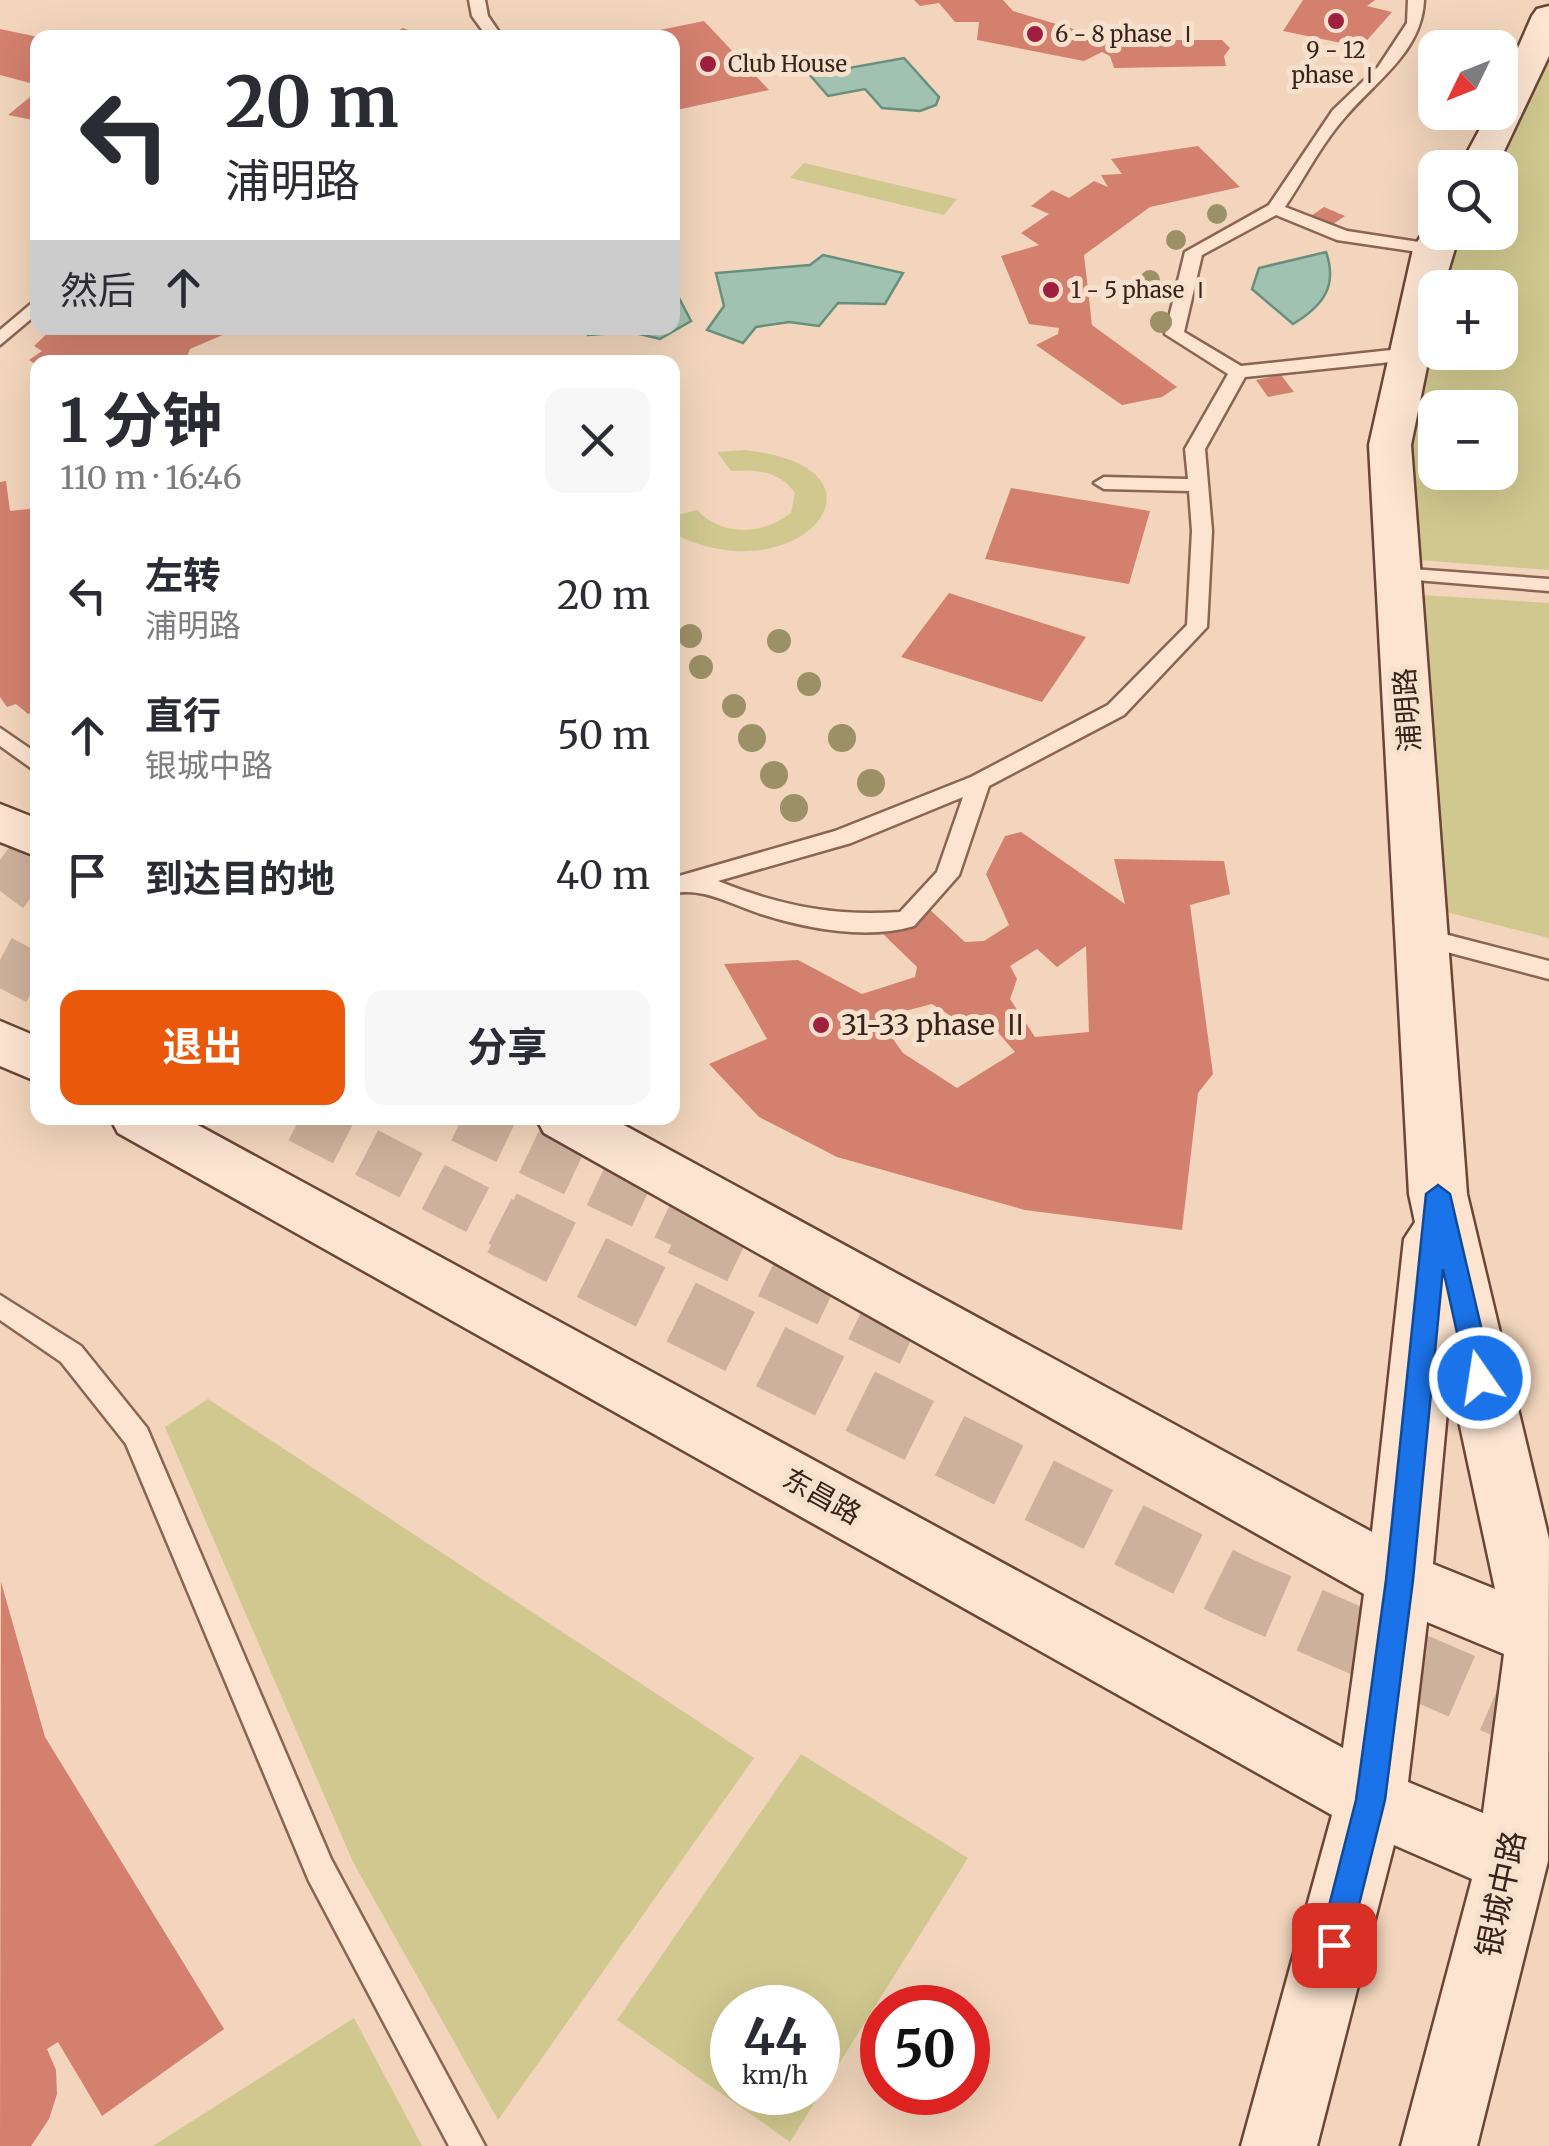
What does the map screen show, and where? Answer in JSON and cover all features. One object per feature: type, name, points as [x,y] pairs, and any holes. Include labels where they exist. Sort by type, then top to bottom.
[{"type":"main road","points":[[1487,150],[1549,16]]},
{"type":"main road","name":"浦明路","points":[[1400,1580],[1438,1194],[1390,445],[1435,250]]},
{"type":"main road","points":[[0,820],[30,836]]},
{"type":"main road","points":[[0,1041],[30,1058]]},
{"type":"main road","name":"东昌路","points":[[151,1125],[1371,1800],[1512,1861]]},
{"type":"main road","points":[[577,1125],[1400,1580],[1544,1636]]},
{"type":"main road","name":"浦明路","points":[[1438,1194],[1544,1636]]},
{"type":"main road","points":[[1280,2146],[1371,1800],[1400,1580]]},
{"type":"main road","name":"银城中路","points":[[1440,2146],[1512,1861],[1544,1636]]},
{"type":"lane","points":[[477,0],[480,16],[490,30]]},
{"type":"lane","points":[[1410,354],[1238,372],[1174,334],[1194,252],[1275,208],[1340,113],[1384,70],[1414,24],[1416,0]]},
{"type":"lane","points":[[1275,208],[1343,236],[1418,240]]},
{"type":"lane","points":[[0,340],[30,312]]},
{"type":"lane","points":[[682,883],[842,837],[979,782],[1116,710],[1197,627],[1202,530],[1195,449],[1238,372]]},
{"type":"lane","points":[[1104,484],[1198,485]]},
{"type":"lane","points":[[1398,574],[1549,585]]},
{"type":"lane","points":[[0,735],[30,759]]},
{"type":"lane","points":[[682,883],[782,915],[850,926],[906,920],[946,875],[979,782]]},
{"type":"lane","points":[[1421,937],[1549,970]]},
{"type":"lane","points":[[0,1306],[71,1354],[136,1437],[320,1870],[468,2146]]},
{"type":"shaded area","points":[[904,58],[939,97],[936,105],[920,111],[882,108],[865,89],[828,96],[810,75]]},
{"type":"shaded area","points":[[1549,58],[1549,570],[1418,560],[1412,449],[1418,421],[1418,490],[1518,490],[1518,390],[1425,390],[1429,370],[1518,370],[1518,270],[1450,270],[1454,253],[1518,250],[1518,150],[1508,150]]},
{"type":"shaded area","points":[[804,163],[957,199],[944,215],[790,178]]},
{"type":"shaded area","points":[[1326,252],[1330,275],[1325,294],[1293,324],[1252,289],[1259,268]]},
{"type":"shaded area","points":[[823,255],[903,273],[885,304],[838,303],[819,326],[789,322],[756,327],[743,343],[707,330],[724,306],[716,273],[810,265]]},
{"type":"shaded area","points":[[680,300],[691,321],[680,327]]},
{"type":"shaded area","points":[[743,450],[792,461],[819,479],[827,500],[818,521],[796,539],[763,550],[722,550],[680,536],[680,514],[697,510],[718,525],[743,530],[768,526],[791,513],[795,493],[782,480],[758,471],[731,471],[717,452]]},
{"type":"shaded area","points":[[1421,595],[1549,603],[1549,938],[1446,912]]},
{"type":"shaded area","points":[[208,1399],[754,1758],[498,2120],[353,1862],[165,1427]]},
{"type":"shaded area","points":[[801,1754],[968,1858],[888,1985],[860,1985],[860,2030],[840,2062],[840,1985],[710,1985],[710,2086],[617,2020]]},
{"type":"shaded area","points":[[354,2018],[422,2146],[153,2146]]},
{"type":"shaded area","points":[[752,2115],[807,2115],[790,2142]]},
{"type":"building","name":"6 - 8 phase Ⅰ","points":[[914,0],[1003,0],[1013,11],[1110,40],[1222,40],[1230,48],[1224,56],[1226,66],[1114,68],[1110,56],[1102,52],[1084,61],[977,40],[979,22],[955,22],[939,3],[920,6]]},
{"type":"building","name":"9 - 12 phase Ⅰ","points":[[1303,0],[1375,0],[1367,6],[1392,12],[1361,47],[1283,31]]},
{"type":"building","name":"Club House","points":[[704,21],[769,90],[680,109],[680,30],[660,30]]},
{"type":"building","points":[[0,29],[30,35],[30,83],[0,75]]},
{"type":"building","points":[[30,97],[30,119],[8,115]]},
{"type":"building","name":"1 - 5 phase Ⅰ","points":[[1198,146],[1240,187],[1150,207],[1084,255],[1092,325],[1177,387],[1162,397],[1122,405],[1036,345],[1058,334],[1059,328],[1029,324],[1001,256],[1039,245],[1021,233],[1049,214],[1031,206],[1052,190],[1069,198],[1094,181],[1108,187],[1101,175],[1122,174],[1111,159]]},
{"type":"building","points":[[1324,207],[1345,216],[1329,227],[1308,218]]},
{"type":"building","points":[[46,335],[223,335],[190,349],[188,355],[36,355],[42,351],[34,346]]},
{"type":"building","points":[[1281,375],[1294,392],[1268,397],[1256,380]]},
{"type":"building","points":[[6,481],[10,511],[30,509],[28,714],[16,704],[7,707],[0,697],[0,482]]},
{"type":"building","points":[[1011,488],[1150,511],[1129,584],[985,559]]},
{"type":"building","points":[[949,593],[1086,637],[1042,702],[901,657]]},
{"type":"building","name":"31-33 phase Ⅱ","points":[[1021,832],[1125,904],[1114,859],[1224,861],[1230,894],[1190,905],[1213,1074],[1198,1093],[1182,1230],[1025,1210],[837,1157],[759,1117],[709,1064],[767,1039],[724,964],[798,960],[862,994],[915,977],[917,967],[882,933],[929,909],[965,942],[984,941],[1009,925],[986,874],[1005,836]],"holes":[[[1086,946],[1089,1032],[1035,1037],[1010,999],[1017,979],[1010,966],[1037,949],[1057,967]],[[932,1004],[954,1018],[983,1015],[1015,1052],[957,1088],[903,1053],[878,1018]]]},
{"type":"building","points":[[1,1582],[45,1737],[224,2029],[102,2116],[58,2042],[47,2049],[56,2070],[57,2094],[49,2119],[31,2146],[0,2146]]},
{"type":"tunnel","points":[[0,860],[30,882]]},
{"type":"tunnel","points":[[0,960],[30,976]]},
{"type":"tunnel","points":[[314,1125],[507,1225]]},
{"type":"tunnel","points":[[477,1125],[687,1225]]},
{"type":"tunnel","points":[[502,1223],[1240,1590],[1549,1724]]},
{"type":"tunnel","points":[[682,1223],[914,1334]]},
{"type":"place","name":"9 - 12 phase Ⅰ","points":[[1336,21]]},
{"type":"place","name":"6 - 8 phase Ⅰ","points":[[1035,34]]},
{"type":"place","name":"Club House","points":[[708,64]]},
{"type":"place","name":"1 - 5 phase Ⅰ","points":[[1051,290]]},
{"type":"place","name":"31-33 phase Ⅱ","points":[[821,1025]]},
{"type":"route","points":[[1334,1945],[1371,1800],[1400,1580],[1438,1194],[1480,1378]]}]
